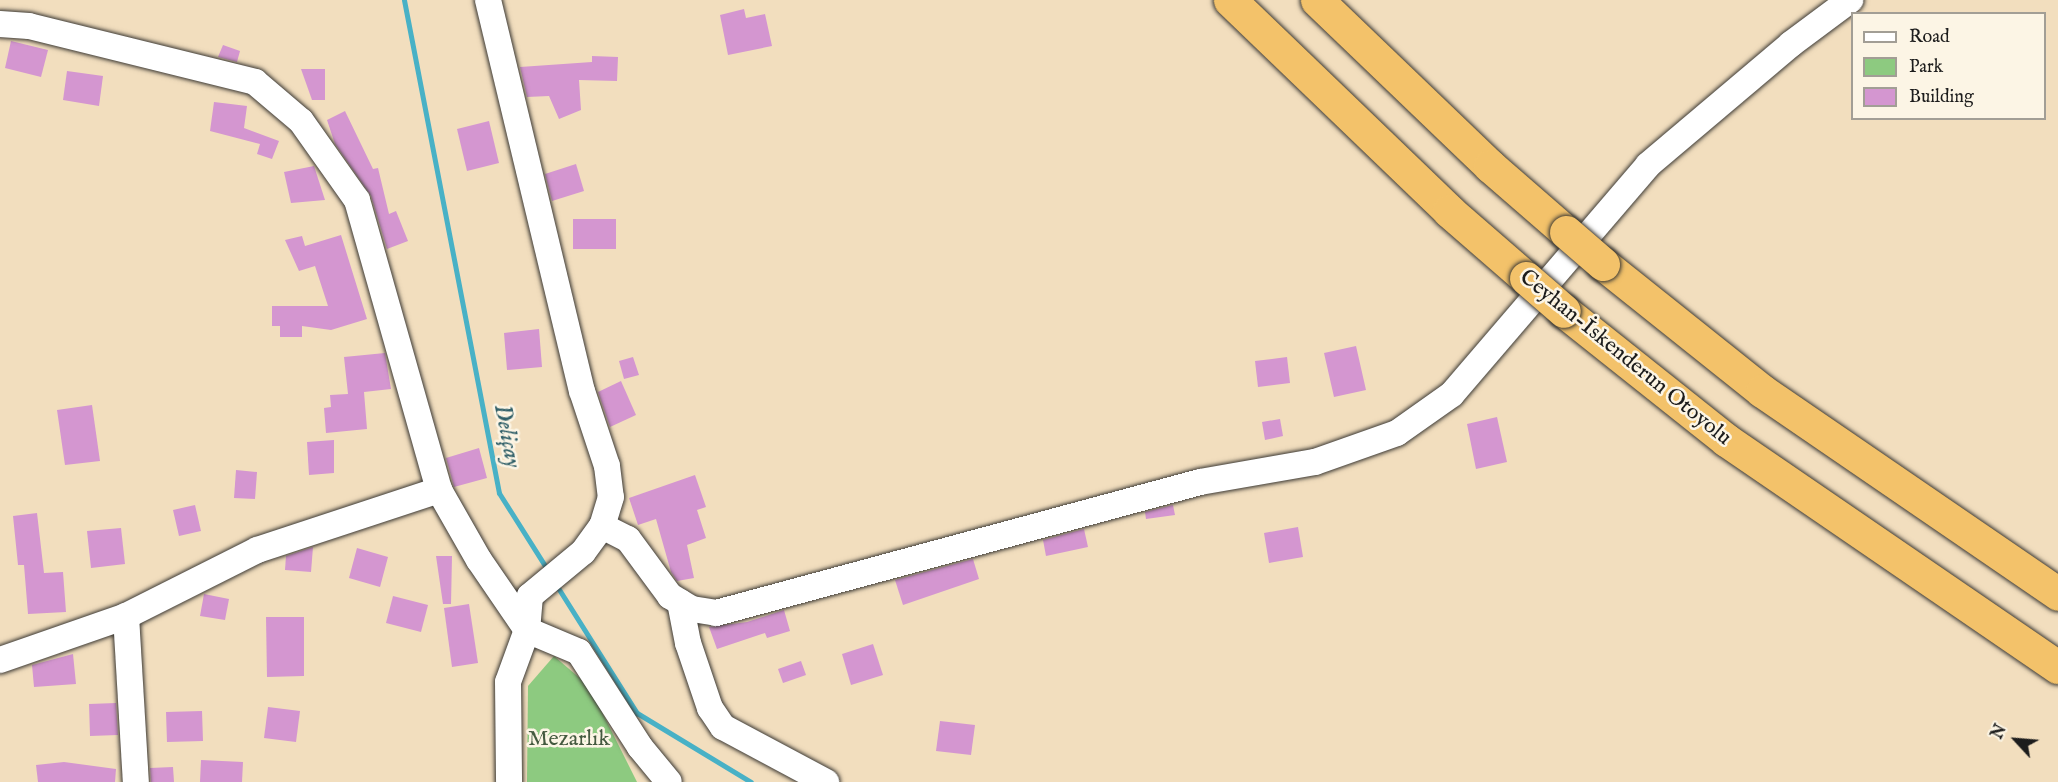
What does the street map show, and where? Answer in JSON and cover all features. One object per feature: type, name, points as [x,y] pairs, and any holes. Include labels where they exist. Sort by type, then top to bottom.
[{"type":"highway","name":"Ceyhan-İskenderun Otoyolu","points":[[1230,0],[1449,211],[1564,311],[1726,440],[2058,667]]},
{"type":"highway","points":[[1317,0],[1490,166],[1603,264],[1762,391],[2058,594]]},
{"type":"street","points":[[488,0],[582,391],[607,466],[611,497],[602,526],[583,552],[544,582],[530,596],[527,630],[508,682],[508,782]]},
{"type":"street","points":[[602,526],[628,539],[670,596],[692,609],[716,613],[757,604],[1200,482],[1315,462],[1397,434],[1452,393],[1648,165],[1791,44],[1850,0]]},
{"type":"street","points":[[0,24],[28,26],[255,82],[301,121],[357,200],[439,490],[479,560],[527,630],[579,652],[640,747],[669,782]]},
{"type":"street","points":[[0,660],[126,616],[257,550],[439,490]]},
{"type":"street","points":[[680,602],[687,643],[710,708],[723,727],[826,782]]},
{"type":"street","points":[[126,616],[136,782]]},
{"type":"green space","name":"Mezarlık","points":[[554,656],[589,686],[637,782],[527,782],[528,686]]},
{"type":"building","points":[[744,9],[746,18],[765,14],[772,46],[728,55],[720,15]]},
{"type":"building","points":[[11,41],[48,50],[41,77],[5,68]]},
{"type":"building","points":[[223,45],[240,51],[237,62],[218,57]]},
{"type":"building","points":[[592,56],[618,57],[617,81],[579,80],[581,110],[559,119],[549,96],[527,97],[520,67],[592,62]]},
{"type":"building","points":[[301,69],[325,69],[325,100],[312,100]]},
{"type":"building","points":[[67,71],[103,76],[99,106],[63,100]]},
{"type":"building","points":[[214,102],[247,106],[244,128],[279,141],[272,159],[257,154],[260,144],[210,131]]},
{"type":"building","points":[[345,111],[373,169],[378,168],[389,214],[396,211],[408,241],[387,249],[371,196],[335,144],[327,120]]},
{"type":"building","points":[[489,121],[499,163],[467,171],[457,129]]},
{"type":"building","points":[[576,164],[584,191],[552,201],[545,174]]},
{"type":"building","points":[[314,166],[325,200],[291,203],[284,172]]},
{"type":"building","points":[[573,219],[616,219],[616,249],[573,249]]},
{"type":"building","points":[[341,235],[367,319],[331,330],[302,326],[302,337],[280,337],[280,326],[272,326],[272,306],[328,306],[315,266],[299,271],[285,240],[302,236],[305,246]]},
{"type":"building","points":[[539,329],[542,367],[507,370],[504,333]]},
{"type":"building","points":[[1356,346],[1366,390],[1334,397],[1324,353]]},
{"type":"building","points":[[385,353],[391,389],[364,392],[367,429],[326,433],[324,408],[331,407],[330,395],[348,394],[344,357]]},
{"type":"building","points":[[633,357],[639,375],[624,379],[619,361]]},
{"type":"building","points":[[1287,357],[1290,383],[1258,387],[1255,361]]},
{"type":"building","points":[[621,381],[636,415],[610,427],[598,392]]},
{"type":"building","points":[[92,405],[100,461],[65,465],[57,410]]},
{"type":"building","points":[[1497,417],[1507,462],[1476,469],[1467,424]]},
{"type":"building","points":[[1280,419],[1283,436],[1265,440],[1262,422]]},
{"type":"building","points":[[334,440],[334,473],[309,475],[307,442]]},
{"type":"building","points":[[479,448],[487,478],[454,487],[446,458]]},
{"type":"building","points":[[236,470],[257,472],[255,499],[234,498]]},
{"type":"building","points":[[695,475],[706,507],[697,510],[706,538],[687,545],[694,578],[677,581],[671,572],[656,519],[638,525],[629,498]]},
{"type":"building","points":[[195,505],[201,531],[179,536],[173,510]]},
{"type":"building","points":[[1173,505],[1175,515],[1146,519],[1145,512]]},
{"type":"building","points":[[37,513],[44,573],[63,572],[66,612],[28,614],[24,565],[18,565],[13,516]]},
{"type":"building","points":[[1298,527],[1303,557],[1269,563],[1264,533]]},
{"type":"building","points":[[121,528],[125,564],[91,568],[87,531]]},
{"type":"building","points":[[1084,529],[1088,547],[1046,556],[1043,540]]},
{"type":"building","points":[[313,547],[311,572],[285,570],[286,556]]},
{"type":"building","points":[[357,548],[388,557],[380,587],[349,578]]},
{"type":"building","points":[[436,556],[452,556],[451,604],[443,604]]},
{"type":"building","points":[[973,559],[979,579],[903,605],[895,580]]},
{"type":"building","points":[[204,594],[229,599],[225,620],[200,616]]},
{"type":"building","points":[[393,596],[428,605],[421,632],[386,623]]},
{"type":"building","points":[[469,604],[478,663],[452,667],[444,608]]},
{"type":"building","points":[[784,610],[790,631],[767,638],[765,633],[717,649],[709,627],[747,622]]},
{"type":"building","points":[[266,617],[304,617],[304,676],[267,677]]},
{"type":"building","points":[[873,644],[883,675],[851,685],[842,654]]},
{"type":"building","points":[[73,654],[76,684],[34,687],[32,665]]},
{"type":"building","points":[[801,661],[806,675],[783,683],[778,669]]},
{"type":"building","points":[[116,703],[118,735],[90,736],[89,704]]},
{"type":"building","points":[[268,707],[300,711],[296,742],[264,738]]},
{"type":"building","points":[[202,711],[203,741],[167,742],[166,712]]},
{"type":"building","points":[[940,721],[975,725],[971,755],[936,751]]},
{"type":"building","points":[[201,760],[243,762],[242,782],[200,782]]},
{"type":"building","points":[[64,762],[116,769],[115,782],[38,782],[36,765]]},
{"type":"building","points":[[173,767],[174,782],[151,782],[150,768]]},
{"type":"waterway","name":"Deliçay","points":[[404,0],[499,493],[549,572]]},
{"type":"waterway","name":"Deliçay","points":[[555,583],[637,713],[751,782]]}]
